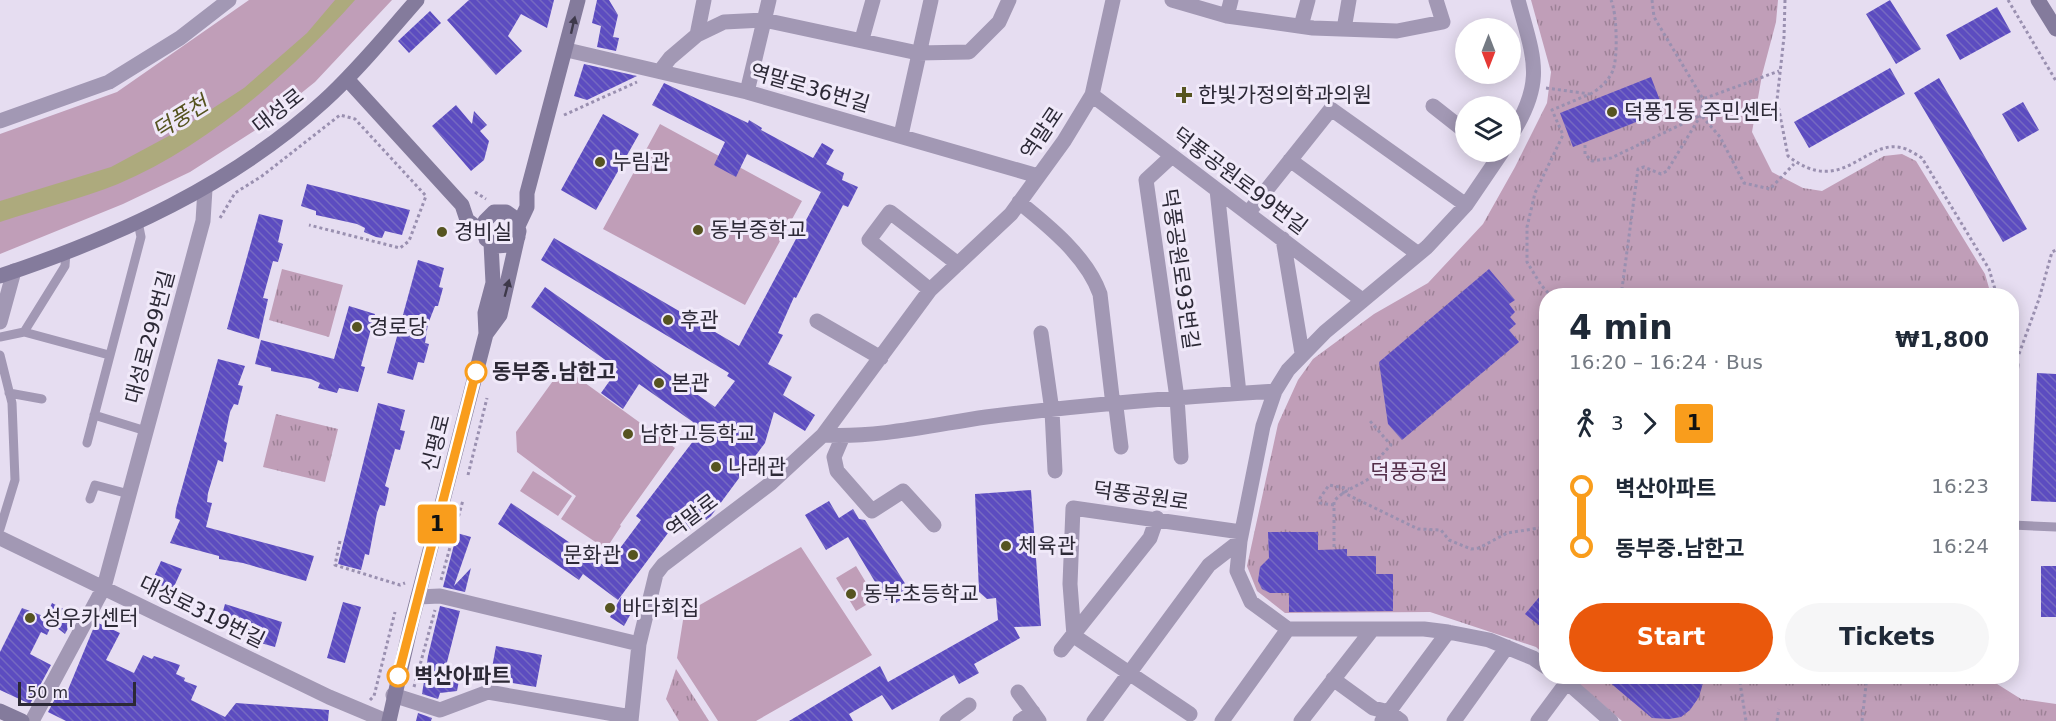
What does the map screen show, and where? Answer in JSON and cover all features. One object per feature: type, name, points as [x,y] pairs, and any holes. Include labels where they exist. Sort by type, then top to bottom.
[{"type":"street","points":[[0,120],[109,82],[180,38],[229,0]]},
{"type":"street","name":"대성로","points":[[7,273],[138,222],[205,189],[271,145],[347,79],[417,0]]},
{"type":"street","name":"신평로","points":[[486,334],[500,315],[518,231],[527,207],[527,193],[567,50],[578,0]]},
{"type":"street","points":[[697,35],[704,0]]},
{"type":"street","points":[[747,92],[769,0]]},
{"type":"street","points":[[862,39],[873,0]]},
{"type":"street","points":[[901,135],[932,0]]},
{"type":"street","points":[[660,71],[670,58],[697,35],[724,22],[764,20],[862,39],[918,53],[969,52],[999,22],[1009,0]]},
{"type":"street","name":"역말로","points":[[631,719],[639,644],[656,574],[663,565],[771,483],[824,435],[930,290],[1011,214],[1064,141],[1092,95],[1113,0]]},
{"type":"street","points":[[1172,0],[1227,16],[1301,26],[1396,31],[1443,22],[1436,0]]},
{"type":"street","points":[[1227,16],[1231,0]]},
{"type":"street","points":[[1301,26],[1308,0]]},
{"type":"street","points":[[1344,29],[1349,0]]},
{"type":"street","points":[[1518,0],[1533,58],[1534,87],[1529,105],[1521,118]]},
{"type":"street","points":[[2038,0],[2056,29]]},
{"type":"street","name":"역말로36번길","points":[[567,50],[747,92],[1038,176]]},
{"type":"street","points":[[347,79],[462,205],[467,220],[487,238],[503,247],[518,231],[512,214],[495,208],[462,205]]},
{"type":"street","name":"덕풍공원로99번길","points":[[1092,95],[1362,300]]},
{"type":"street","points":[[1433,106],[1455,123]]},
{"type":"street","points":[[1248,213],[1331,109],[1466,205]]},
{"type":"street","name":"덕풍공원로93번길","points":[[1172,156],[1146,180],[1177,398]]},
{"type":"street","points":[[1290,160],[1417,253]]},
{"type":"street","points":[[1491,162],[1466,205],[1427,247],[1417,253],[1302,353],[1275,391],[1263,426],[1241,537],[1237,571],[1251,602],[1288,629],[1424,629],[1448,632],[1489,640],[1539,662]]},
{"type":"street","name":"대성로299번길","points":[[33,721],[104,587],[203,221],[205,189]]},
{"type":"street","name":"덕풍공원로93번길","points":[[1217,190],[1239,393]]},
{"type":"street","points":[[487,238],[485,221],[495,208],[527,193]]},
{"type":"street","points":[[1020,202],[1045,223],[1094,277],[1100,294],[1113,405],[1116,407],[1121,447]]},
{"type":"street","points":[[930,290],[869,240],[890,212],[958,264]]},
{"type":"street","name":"신평로","points":[[388,721],[486,334],[484,313],[493,279],[487,238]]},
{"type":"street","points":[[1283,239],[1302,353]]},
{"type":"street","points":[[0,322],[7,273]]},
{"type":"street","points":[[817,321],[881,358]]},
{"type":"street","points":[[1041,333],[1052,411],[1055,471]]},
{"type":"street","points":[[824,435],[854,437],[1052,411],[1275,391]]},
{"type":"street","points":[[1177,398],[1180,457]]},
{"type":"street","points":[[843,436],[834,457],[837,471],[872,511],[903,491],[934,525]]},
{"type":"street","name":"덕풍공원로","points":[[1074,636],[1070,584],[1073,508],[1157,518],[1241,537]]},
{"type":"street","points":[[1061,650],[1150,538],[1157,518]]},
{"type":"street","points":[[1095,721],[1209,565],[1241,537]]},
{"type":"street","name":"대성로319번길","points":[[0,538],[328,697],[388,721]]},
{"type":"street","points":[[418,597],[440,596],[639,644]]},
{"type":"street","points":[[1222,721],[1288,629]]},
{"type":"street","points":[[1301,721],[1372,630]]},
{"type":"street","points":[[1333,679],[1390,718],[1448,632]]},
{"type":"street","points":[[1074,636],[1190,714]]},
{"type":"street","points":[[1454,721],[1507,647]]},
{"type":"street","points":[[1538,721],[1561,684]]},
{"type":"street","points":[[1569,684],[1606,719]]},
{"type":"street","points":[[393,695],[440,710],[488,692],[631,719]]},
{"type":"street","points":[[1018,692],[1031,718]]},
{"type":"street","points":[[947,721],[969,705]]},
{"type":"street","points":[[0,711],[22,721]]},
{"type":"lane","points":[[87,442],[141,237],[138,222]]},
{"type":"lane","points":[[24,332],[65,266],[66,251]]},
{"type":"lane","points":[[0,337],[24,332],[109,355]]},
{"type":"lane","points":[[0,355],[9,393],[15,480],[0,529]]},
{"type":"lane","points":[[9,393],[42,399]]},
{"type":"lane","points":[[94,415],[146,431]]},
{"type":"lane","points":[[90,499],[94,485],[129,494]]},
{"type":"lane","points":[[2019,525],[2056,527]]},
{"type":"path","points":[[1544,288],[1527,262],[1527,227],[1535,194],[1563,135],[1552,110],[1590,94],[1612,73],[1615,63],[1615,24],[1611,0]]},
{"type":"path","points":[[1622,288],[1638,169],[1644,167],[1661,174],[1667,171],[1701,115],[1703,99],[1654,17],[1653,0]]},
{"type":"path","points":[[1785,0],[1776,100],[1788,156],[1804,169],[1823,172],[1845,168],[1885,148],[1904,148],[1922,158],[1989,269],[1995,288]]},
{"type":"path","points":[[2008,0],[2056,81]]},
{"type":"path","points":[[564,116],[660,71]]},
{"type":"path","points":[[1703,99],[1779,71]]},
{"type":"path","points":[[1534,87],[1590,94]]},
{"type":"path","points":[[218,224],[226,205],[235,193],[272,169],[340,115],[355,119],[426,196],[408,241],[400,248],[309,225]]},
{"type":"path","points":[[1585,145],[1585,154],[1592,161],[1611,158],[1701,115]]},
{"type":"path","points":[[1701,115],[1720,137],[1744,183],[1770,189],[1794,164]]},
{"type":"path","points":[[475,192],[495,208]]},
{"type":"path","points":[[2019,353],[2039,299],[2052,252],[2056,250]]},
{"type":"path","points":[[468,475],[487,398]]},
{"type":"path","points":[[1334,547],[1334,505],[1342,492],[1373,478],[1380,469],[1376,461],[1391,445],[1370,421]]},
{"type":"path","points":[[1334,505],[1320,503],[1329,485],[1349,489]]},
{"type":"path","points":[[1342,492],[1418,529],[1441,530],[1449,540],[1471,549],[1479,548],[1507,533],[1539,528]]},
{"type":"path","points":[[440,586],[463,500]]},
{"type":"path","points":[[340,541],[335,566],[404,584],[407,577]]},
{"type":"path","points":[[410,702],[438,604]]},
{"type":"path","points":[[362,700],[372,699],[395,612]]},
{"type":"path","points":[[1740,684],[1746,721]]},
{"type":"path","points":[[1862,721],[1866,684]]},
{"type":"path","points":[[1777,721],[1779,709]]},
{"type":"green space","points":[[249,0],[392,0],[315,82],[254,131],[190,172],[123,204],[0,254],[0,134],[117,92]]},
{"type":"green space","name":"덕풍공원","points":[[1531,0],[1778,0],[1776,22],[1762,75],[1752,132],[1772,172],[1803,188],[1822,191],[1884,156],[1902,154],[1916,161],[1985,274],[1989,288],[1539,288],[1539,650],[1430,612],[1285,613],[1257,591],[1247,566],[1278,424],[1298,380],[1313,359],[1374,314],[1428,283],[1483,224],[1518,162],[1521,162],[1521,155],[1547,103],[1551,72]]},
{"type":"green space","points":[[660,124],[802,201],[745,305],[603,229]]},
{"type":"green space","points":[[282,269],[343,285],[329,337],[269,320]]},
{"type":"green space","points":[[563,367],[675,448],[620,525],[606,549],[561,519],[576,496],[517,452],[516,432]]},
{"type":"green space","points":[[276,414],[338,429],[325,482],[263,467]]},
{"type":"green space","points":[[533,471],[572,496],[558,516],[520,491]]},
{"type":"green space","points":[[801,547],[872,655],[756,721],[718,721],[677,658],[684,614]]},
{"type":"green space","points":[[856,566],[876,599],[856,611],[836,578]]},
{"type":"green space","points":[[676,669],[709,721],[679,721],[666,699]]},
{"type":"green space","points":[[1579,684],[1997,684],[2021,699],[2056,704],[2056,721],[1622,721]]},
{"type":"shaded area","points":[[335,0],[355,0],[276,80],[216,128],[151,168],[118,184],[0,222],[0,201],[111,167],[178,131],[244,88],[307,33]]},
{"type":"building","points":[[469,0],[554,0],[547,28],[521,14],[508,36],[522,51],[496,75],[447,20]]},
{"type":"building","points":[[597,0],[609,0],[618,15],[613,37],[619,38],[616,51],[597,47],[601,26],[592,23]]},
{"type":"building","points":[[1890,0],[1921,49],[1896,64],[1866,14]]},
{"type":"building","points":[[1997,7],[2011,32],[1960,60],[1946,35]]},
{"type":"building","points":[[430,11],[441,23],[409,53],[398,41]]},
{"type":"building","points":[[584,64],[637,76],[587,100],[574,96]]},
{"type":"building","points":[[1890,68],[1905,94],[1809,148],[1794,122]]},
{"type":"building","name":"덕풍1동 주민센터","points":[[1651,77],[1664,111],[1573,147],[1560,113]]},
{"type":"building","points":[[1939,78],[2027,229],[2003,242],[1914,93]]},
{"type":"building","points":[[664,83],[748,123],[749,120],[762,128],[761,130],[813,158],[822,143],[834,150],[826,164],[844,173],[842,180],[858,187],[848,207],[843,205],[796,298],[794,297],[778,333],[783,335],[768,364],[792,377],[783,395],[815,415],[805,431],[774,412],[765,443],[711,516],[706,520],[699,515],[688,533],[674,525],[618,600],[583,574],[579,580],[498,524],[511,503],[606,567],[641,520],[636,516],[694,440],[698,431],[691,426],[693,422],[639,384],[623,409],[601,393],[618,369],[531,307],[545,287],[682,384],[687,379],[699,387],[695,393],[715,407],[735,381],[727,376],[729,373],[541,260],[554,238],[739,346],[821,192],[747,154],[736,177],[714,165],[725,142],[652,105]]},
{"type":"building","points":[[2023,102],[2039,130],[2018,142],[2002,114]]},
{"type":"building","points":[[456,105],[472,124],[474,111],[487,125],[480,131],[489,141],[484,160],[471,171],[432,126]]},
{"type":"building","name":"누림관","points":[[603,114],[639,134],[596,210],[561,190]]},
{"type":"building","points":[[307,184],[410,210],[402,235],[385,231],[382,238],[376,237],[364,232],[365,228],[357,224],[316,215],[316,211],[301,206]]},
{"type":"building","points":[[259,214],[283,220],[278,242],[283,244],[278,262],[273,261],[263,298],[268,299],[259,339],[227,329]]},
{"type":"building","points":[[418,260],[444,268],[439,287],[443,288],[438,306],[435,306],[428,324],[425,343],[429,344],[424,363],[418,362],[413,380],[387,373]]},
{"type":"building","points":[[1489,269],[1515,300],[1509,304],[1515,312],[1510,317],[1516,324],[1509,330],[1519,342],[1402,440],[1388,424],[1379,362]]},
{"type":"building","points":[[349,306],[375,314],[361,366],[365,367],[358,392],[339,388],[337,393],[318,388],[320,383],[311,379],[271,371],[271,368],[255,364],[261,340],[334,359]]},
{"type":"building","points":[[218,359],[245,366],[238,385],[243,386],[238,405],[234,404],[230,412],[224,441],[227,443],[223,462],[218,460],[208,493],[207,502],[212,503],[206,527],[314,556],[306,581],[243,563],[219,559],[219,556],[170,543],[180,520],[175,518],[176,509]]},
{"type":"building","points":[[2037,373],[2056,374],[2056,502],[2031,501]]},
{"type":"building","points":[[378,403],[405,410],[400,430],[405,431],[400,450],[395,449],[385,486],[389,488],[385,506],[380,505],[377,513],[369,555],[365,554],[361,570],[338,564]]},
{"type":"building","points":[[1031,490],[1041,626],[1014,627],[1020,638],[974,664],[979,673],[959,684],[954,675],[892,710],[882,695],[849,714],[853,721],[789,721],[880,666],[888,682],[998,620],[996,598],[987,599],[979,592],[975,494]]},
{"type":"building","points":[[829,501],[839,518],[853,509],[859,519],[865,520],[911,593],[896,603],[892,597],[886,600],[848,537],[826,550],[805,515]]},
{"type":"building","points":[[1268,532],[1318,532],[1318,550],[1347,549],[1347,556],[1376,556],[1376,574],[1393,574],[1393,611],[1289,612],[1289,593],[1270,593],[1262,589],[1258,581],[1260,567],[1269,558]]},
{"type":"building","points":[[457,533],[471,537],[454,586],[471,568],[465,592],[443,587]]},
{"type":"building","points":[[161,561],[182,569],[172,591],[152,581]]},
{"type":"building","points":[[2041,566],[2056,566],[2056,617],[2041,617]]},
{"type":"building","points":[[621,597],[635,606],[624,626],[610,617]]},
{"type":"building","points":[[1539,597],[1539,625],[1525,614]]},
{"type":"building","points":[[343,602],[361,607],[345,663],[327,658]]},
{"type":"building","points":[[52,603],[75,615],[65,634],[52,624],[47,635],[41,632],[30,654],[51,665],[30,704],[0,690],[0,652],[22,608],[46,617]]},
{"type":"building","points":[[225,604],[282,622],[275,647],[257,642],[258,639],[243,634],[244,631],[220,622]]},
{"type":"building","points":[[440,606],[460,611],[445,670],[460,675],[457,691],[440,693],[438,699],[422,694]]},
{"type":"building","points":[[96,622],[120,633],[106,660],[134,673],[143,655],[152,659],[154,656],[180,665],[176,674],[185,678],[184,681],[197,686],[191,700],[225,717],[236,703],[329,710],[328,721],[66,721],[48,712],[58,693],[65,697]]},
{"type":"building","points":[[496,646],[542,655],[536,687],[490,679]]},
{"type":"building","points":[[1612,684],[1703,684],[1699,697],[1690,710],[1681,717],[1652,718]]},
{"type":"building","points":[[418,713],[432,718],[431,721],[416,721]]},
{"type":"bus line","name":"1","points":[[398,676],[476,372]]},
{"type":"place","name":"한빛가정의학과의원","points":[[1184,95]]},
{"type":"place","name":"덕풍1동 주민센터","points":[[1612,112]]},
{"type":"place","name":"누림관","points":[[600,162]]},
{"type":"place","name":"동부중학교","points":[[698,230]]},
{"type":"place","name":"경비실","points":[[442,232]]},
{"type":"place","name":"후관","points":[[668,320]]},
{"type":"place","name":"경로당","points":[[357,327]]},
{"type":"place","name":"동부중.남한고","points":[[476,372]]},
{"type":"place","name":"본관","points":[[659,383]]},
{"type":"place","name":"남한고등학교","points":[[628,434]]},
{"type":"place","name":"나래관","points":[[716,467]]},
{"type":"place","name":"체육관","points":[[1006,546]]},
{"type":"place","name":"문화관","points":[[633,555]]},
{"type":"place","name":"동부초등학교","points":[[851,594]]},
{"type":"place","name":"바다회집","points":[[610,608]]},
{"type":"place","name":"성우카센터","points":[[30,618]]},
{"type":"place","name":"벽산아파트","points":[[398,676]]},
{"type":"water label","name":"덕풍천","points":[[180,117]]}]
